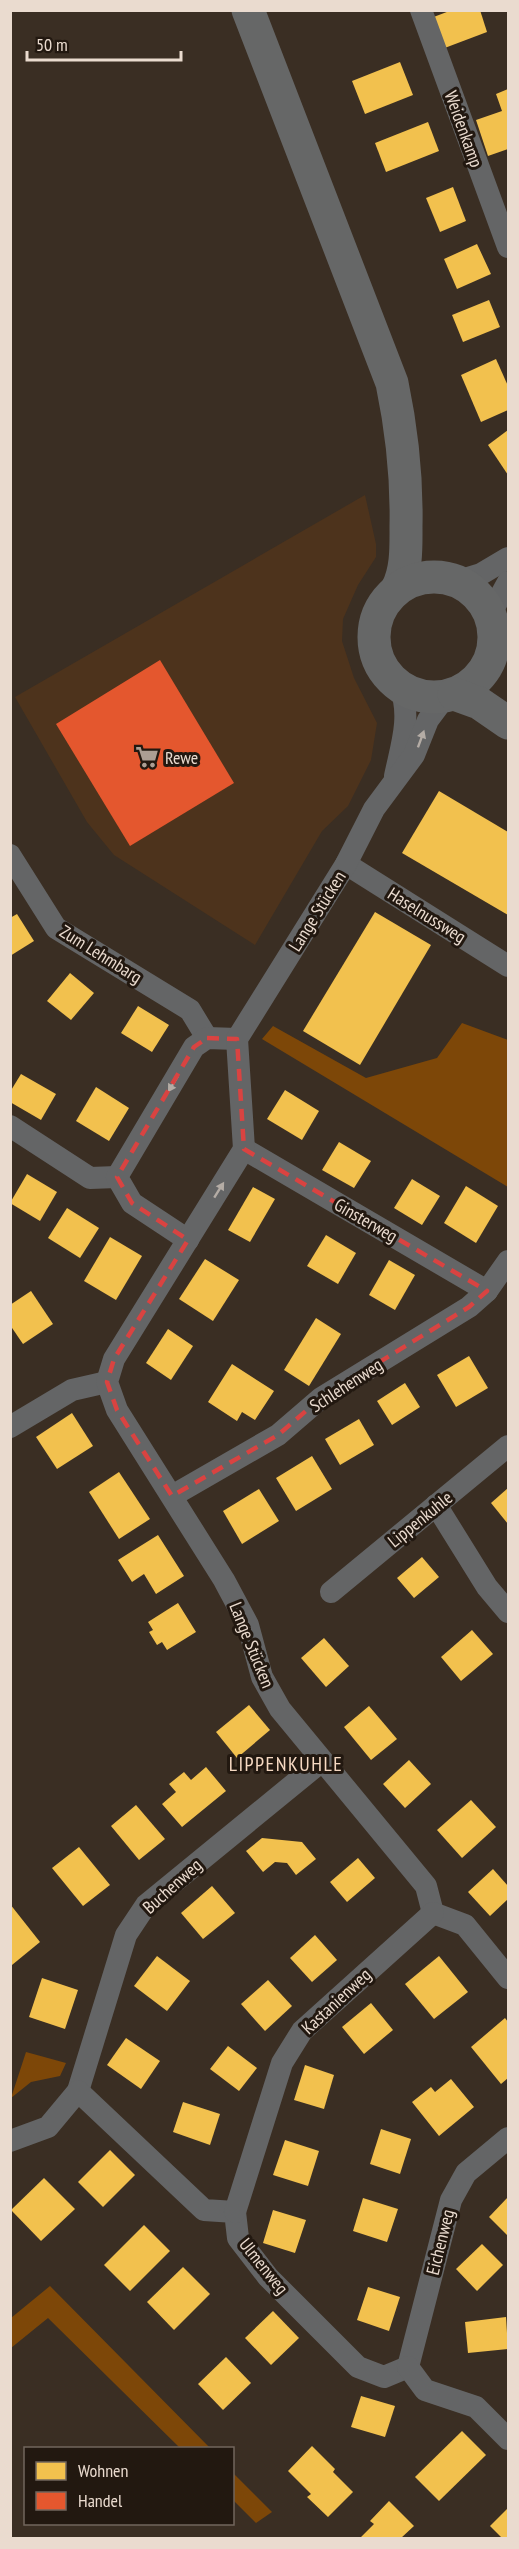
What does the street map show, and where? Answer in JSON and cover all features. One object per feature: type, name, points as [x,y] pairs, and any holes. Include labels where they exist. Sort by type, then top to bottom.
[{"type":"main road","points":[[248,10],[385,360],[399,414],[406,479],[406,552],[397,590]]},
{"type":"main road","points":[[406,479],[421,536],[431,558],[454,580],[478,595],[490,615],[494,636],[490,658],[484,671],[473,682],[450,695]]},
{"type":"main road","points":[[454,580],[426,577],[411,581],[397,590],[381,608],[375,623],[376,655],[383,669],[400,687],[422,696],[450,695],[479,703],[508,723]]},
{"type":"main road","points":[[490,658],[496,680],[508,698]]},
{"type":"street","name":"Weidenkamp","points":[[421,10],[508,247]]},
{"type":"street","points":[[454,580],[481,574],[508,558]]},
{"type":"street","points":[[490,615],[508,582]]},
{"type":"street","name":"Lange Stücken","points":[[393,781],[406,714],[405,699],[400,687]]},
{"type":"street","name":"Lange Stücken","points":[[237,1039],[346,864],[363,826],[393,781],[414,755],[428,720],[450,695]]},
{"type":"street","name":"Zum Lehmbarg","points":[[10,855],[56,928],[190,1010],[207,1038]]},
{"type":"street","name":"Haselnussweg","points":[[346,864],[508,966]]},
{"type":"street","points":[[10,1427],[72,1390],[107,1382],[114,1359],[244,1149],[237,1039],[207,1038],[194,1047],[117,1178]]},
{"type":"street","points":[[10,1126],[90,1178],[117,1178]]},
{"type":"street","name":"Ginsterweg","points":[[244,1149],[488,1291]]},
{"type":"street","points":[[117,1178],[132,1203],[188,1240]]},
{"type":"street","name":"Schlehenweg","points":[[172,1496],[278,1435],[321,1398],[469,1307],[488,1291],[508,1261]]},
{"type":"street","name":"Lange Stücken","points":[[107,1382],[117,1410],[224,1580],[248,1625],[262,1677],[280,1709],[426,1886],[433,1913]]},
{"type":"street","name":"Lippenkuhle","points":[[331,1592],[508,1446]]},
{"type":"street","points":[[436,1505],[487,1587],[508,1612]]},
{"type":"street","name":"Buchenweg","points":[[78,2091],[126,1935],[146,1905],[322,1761]]},
{"type":"street","points":[[433,1913],[465,1925],[508,1978]]},
{"type":"street","name":"Kastanienweg","points":[[235,2212],[282,2063],[302,2031],[433,1913]]},
{"type":"street","points":[[10,2141],[48,2127],[78,2091],[204,2210],[235,2212]]},
{"type":"street","name":"Eichenweg","points":[[408,2367],[451,2200],[466,2173],[508,2138]]},
{"type":"street","name":"Ulmenweg","points":[[235,2212],[238,2238],[268,2277],[358,2367],[384,2377],[408,2367]]},
{"type":"street","points":[[408,2367],[425,2390],[476,2407],[508,2439]]},
{"type":"highlighted area","points":[[207,1038],[237,1039],[244,1149],[487,1291],[469,1307],[321,1398],[278,1435],[172,1496],[117,1410],[107,1382],[114,1359],[188,1240],[132,1203],[117,1177],[194,1047]]},
{"type":"shaded area","points":[[365,495],[376,544],[376,557],[358,585],[343,619],[342,641],[354,678],[377,723],[371,760],[348,806],[322,831],[255,945],[114,855],[87,822],[15,697]]},
{"type":"shaded area","points":[[462,1023],[508,1040],[508,1187],[262,1039],[273,1026],[366,1078],[437,1058]]},
{"type":"shaded area","points":[[26,2052],[66,2063],[60,2076],[31,2082],[11,2098]]},
{"type":"shaded area","points":[[50,2286],[209,2447],[179,2447],[48,2318],[11,2348],[11,2318]]},
{"type":"shaded area","points":[[234,2474],[272,2512],[256,2523],[234,2501]]},
{"type":"building: Wohnen","points":[[452,10],[480,10],[487,32],[442,49],[431,18]]},
{"type":"building: Wohnen","points":[[400,62],[413,95],[365,114],[352,81]]},
{"type":"building: Wohnen","points":[[508,89],[508,149],[488,156],[476,120],[502,111],[496,94]]},
{"type":"building: Wohnen","points":[[428,122],[439,151],[386,172],[375,143]]},
{"type":"building: Wohnen","points":[[453,187],[466,221],[440,232],[426,198]]},
{"type":"building: Wohnen","points":[[477,244],[491,274],[457,289],[444,259]]},
{"type":"building: Wohnen","points":[[489,300],[500,327],[463,342],[452,315]]},
{"type":"building: Wohnen","points":[[496,359],[508,386],[508,410],[481,422],[461,375]]},
{"type":"building: Wohnen","points":[[508,430],[508,475],[488,445]]},
{"type":"building: Wohnen","points":[[439,791],[508,832],[508,915],[402,853]]},
{"type":"building: Wohnen","points":[[375,912],[431,945],[360,1065],[303,1031]]},
{"type":"building: Wohnen","points":[[17,914],[34,941],[10,956],[10,918]]},
{"type":"building: Wohnen","points":[[70,973],[94,993],[71,1020],[47,1001]]},
{"type":"building: Wohnen","points":[[138,1006],[169,1025],[152,1052],[121,1033]]},
{"type":"building: Wohnen","points":[[21,1074],[56,1094],[41,1120],[10,1102],[10,1092]]},
{"type":"building: Wohnen","points":[[96,1087],[129,1108],[109,1141],[76,1121]]},
{"type":"building: Wohnen","points":[[285,1090],[319,1111],[302,1140],[267,1119]]},
{"type":"building: Wohnen","points":[[339,1142],[371,1161],[354,1188],[322,1170]]},
{"type":"building: Wohnen","points":[[27,1174],[57,1192],[40,1221],[10,1203]]},
{"type":"building: Wohnen","points":[[412,1179],[440,1196],[422,1225],[394,1208]]},
{"type":"building: Wohnen","points":[[466,1186],[498,1206],[476,1243],[444,1223]]},
{"type":"building: Wohnen","points":[[253,1187],[275,1199],[250,1242],[228,1230]]},
{"type":"building: Wohnen","points":[[67,1208],[99,1228],[80,1258],[48,1238]]},
{"type":"building: Wohnen","points":[[326,1235],[356,1253],[338,1284],[307,1266]]},
{"type":"building: Wohnen","points":[[110,1237],[142,1256],[116,1300],[84,1281]]},
{"type":"building: Wohnen","points":[[205,1259],[239,1280],[213,1321],[179,1299]]},
{"type":"building: Wohnen","points":[[389,1260],[415,1275],[395,1310],[369,1295]]},
{"type":"building: Wohnen","points":[[31,1291],[53,1324],[23,1344],[10,1325],[10,1305]]},
{"type":"building: Wohnen","points":[[316,1318],[341,1334],[309,1386],[284,1370]]},
{"type":"building: Wohnen","points":[[168,1329],[193,1346],[171,1380],[146,1363]]},
{"type":"building: Wohnen","points":[[469,1356],[488,1388],[456,1407],[437,1375]]},
{"type":"building: Wohnen","points":[[232,1364],[274,1391],[255,1420],[242,1412],[237,1421],[208,1402]]},
{"type":"building: Wohnen","points":[[405,1383],[420,1407],[392,1425],[377,1401]]},
{"type":"building: Wohnen","points":[[72,1413],[93,1446],[57,1469],[36,1437]]},
{"type":"building: Wohnen","points":[[359,1419],[374,1445],[340,1465],[325,1439]]},
{"type":"building: Wohnen","points":[[312,1456],[332,1489],[296,1511],[276,1478]]},
{"type":"building: Wohnen","points":[[119,1472],[150,1519],[119,1539],[89,1492]]},
{"type":"building: Wohnen","points":[[508,1488],[508,1524],[491,1503]]},
{"type":"building: Wohnen","points":[[259,1489],[279,1521],[242,1544],[223,1511]]},
{"type":"building: Wohnen","points":[[158,1535],[184,1576],[156,1594],[144,1574],[132,1582],[118,1560]]},
{"type":"building: Wohnen","points":[[422,1557],[439,1577],[414,1598],[397,1578]]},
{"type":"building: Wohnen","points":[[178,1603],[196,1632],[167,1650],[162,1642],[157,1645],[149,1632],[153,1630],[148,1622]]},
{"type":"building: Wohnen","points":[[472,1630],[493,1654],[461,1681],[441,1657]]},
{"type":"building: Wohnen","points":[[324,1638],[349,1666],[326,1687],[301,1658]]},
{"type":"building: Wohnen","points":[[249,1705],[270,1730],[237,1758],[216,1732]]},
{"type":"building: Wohnen","points":[[369,1706],[397,1739],[371,1760],[344,1727]]},
{"type":"building: Wohnen","points":[[409,1760],[431,1784],[405,1808],[383,1784]]},
{"type":"building: Wohnen","points":[[206,1767],[226,1791],[182,1827],[162,1804],[176,1792],[169,1784],[184,1772],[191,1780]]},
{"type":"building: Wohnen","points":[[471,1800],[496,1827],[462,1858],[437,1830]]},
{"type":"building: Wohnen","points":[[136,1805],[165,1839],[139,1860],[111,1826]]},
{"type":"building: Wohnen","points":[[262,1838],[302,1842],[316,1859],[296,1875],[287,1863],[275,1862],[263,1872],[246,1851]]},
{"type":"building: Wohnen","points":[[79,1847],[110,1885],[83,1906],[52,1868]]},
{"type":"building: Wohnen","points":[[358,1858],[375,1878],[347,1902],[330,1882]]},
{"type":"building: Wohnen","points":[[493,1869],[508,1886],[508,1899],[490,1916],[468,1892]]},
{"type":"building: Wohnen","points":[[212,1886],[235,1913],[203,1939],[181,1913]]},
{"type":"building: Wohnen","points":[[10,1904],[40,1942],[12,1965],[10,1964]]},
{"type":"building: Wohnen","points":[[315,1935],[337,1960],[312,1982],[290,1958]]},
{"type":"building: Wohnen","points":[[157,1956],[190,1981],[167,2011],[134,1986]]},
{"type":"building: Wohnen","points":[[439,1956],[468,1992],[434,2019],[405,1984]]},
{"type":"building: Wohnen","points":[[42,1978],[78,1990],[65,2029],[29,2017]]},
{"type":"building: Wohnen","points":[[268,1980],[292,2006],[265,2031],[241,2004]]},
{"type":"building: Wohnen","points":[[371,2003],[393,2030],[364,2054],[342,2027]]},
{"type":"building: Wohnen","points":[[505,2018],[508,2022],[508,2078],[501,2084],[471,2047]]},
{"type":"building: Wohnen","points":[[126,2038],[160,2061],[141,2089],[107,2065]]},
{"type":"building: Wohnen","points":[[228,2046],[257,2068],[239,2091],[210,2069]]},
{"type":"building: Wohnen","points":[[305,2065],[334,2075],[324,2109],[294,2100]]},
{"type":"building: Wohnen","points":[[451,2079],[474,2107],[439,2136],[412,2102],[431,2087],[435,2092]]},
{"type":"building: Wohnen","points":[[183,2102],[220,2114],[210,2145],[173,2132]]},
{"type":"building: Wohnen","points":[[381,2129],[411,2139],[400,2174],[370,2164]]},
{"type":"building: Wohnen","points":[[285,2140],[319,2151],[308,2186],[273,2175]]},
{"type":"building: Wohnen","points":[[110,2150],[135,2175],[103,2207],[78,2182]]},
{"type":"building: Wohnen","points":[[44,2178],[75,2209],[41,2241],[11,2210]]},
{"type":"building: Wohnen","points":[[508,2197],[508,2236],[489,2217]]},
{"type":"building: Wohnen","points":[[363,2198],[398,2209],[387,2242],[353,2231]]},
{"type":"building: Wohnen","points":[[273,2210],[306,2220],[295,2253],[263,2243]]},
{"type":"building: Wohnen","points":[[144,2225],[170,2251],[130,2291],[104,2265]]},
{"type":"building: Wohnen","points":[[482,2244],[503,2265],[477,2291],[456,2269]]},
{"type":"building: Wohnen","points":[[183,2267],[210,2294],[174,2330],[147,2302]]},
{"type":"building: Wohnen","points":[[368,2287],[400,2297],[389,2331],[357,2320]]},
{"type":"building: Wohnen","points":[[273,2311],[299,2338],[271,2365],[245,2338]]},
{"type":"building: Wohnen","points":[[506,2317],[508,2349],[468,2353],[465,2322]]},
{"type":"building: Wohnen","points":[[226,2357],[251,2383],[223,2410],[198,2384]]},
{"type":"building: Wohnen","points":[[361,2396],[395,2406],[385,2437],[351,2427]]},
{"type":"building: Wohnen","points":[[462,2431],[486,2455],[439,2501],[415,2477]]},
{"type":"building: Wohnen","points":[[312,2446],[335,2469],[333,2472],[353,2492],[328,2517],[307,2497],[311,2494],[288,2471]]},
{"type":"building: Wohnen","points":[[389,2501],[414,2526],[401,2538],[360,2538],[374,2524],[370,2521]]},
{"type":"building: Wohnen","points":[[508,2508],[508,2538],[502,2538],[490,2526]]},
{"type":"building: Handel","name":"Rewe","points":[[160,660],[234,783],[130,846],[56,724]]},
{"type":"place","name":"Rewe","points":[[147,757]]},
{"type":"district","name":"LIPPENKUHLE","points":[[286,1764]]}]
